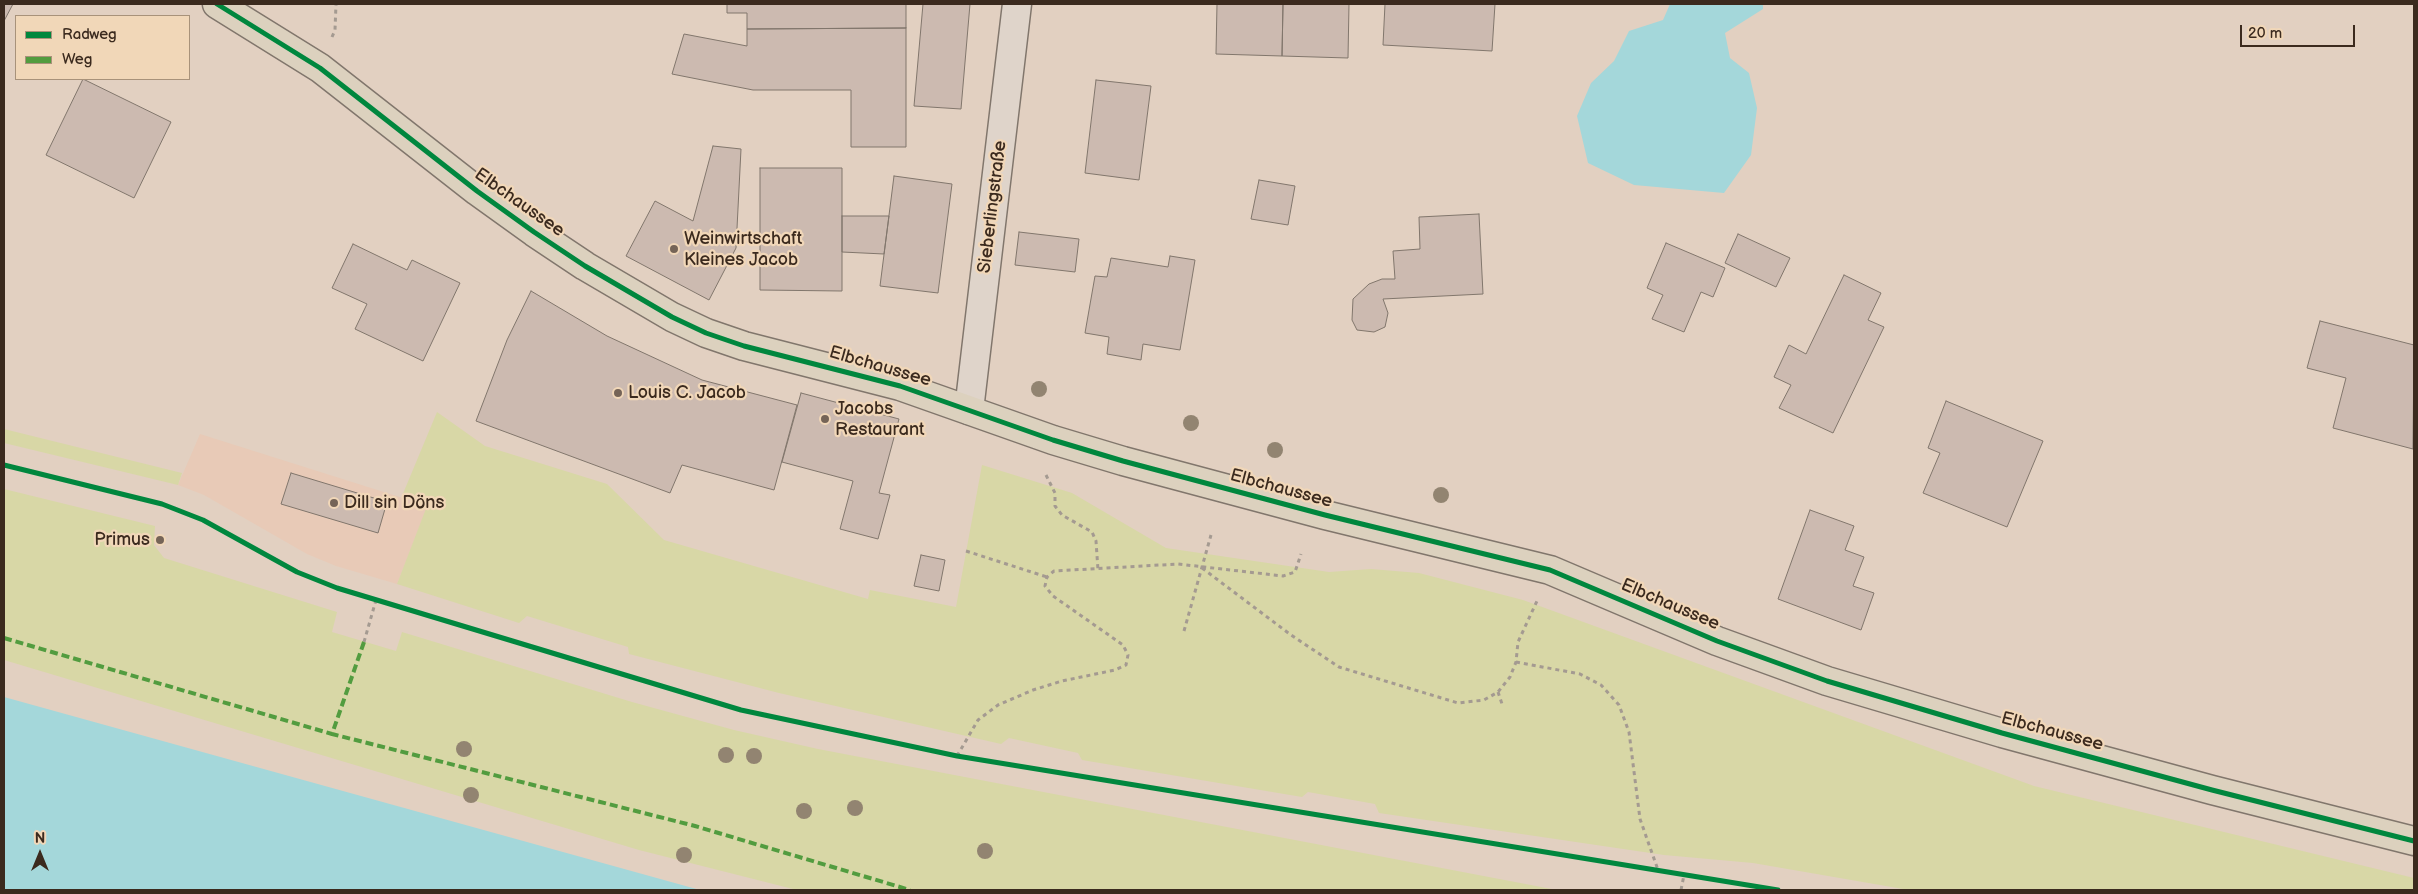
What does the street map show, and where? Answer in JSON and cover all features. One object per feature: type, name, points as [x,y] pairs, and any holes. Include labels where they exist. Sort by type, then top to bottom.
[{"type":"main road","name":"Elbchaussee","points":[[217,4],[320,68],[477,191],[534,232],[585,266],[672,317],[706,333],[744,346],[900,386],[1053,440],[1123,461],[1325,515],[1550,570],[1717,641],[1827,682],[2002,733],[2202,787],[2414,841]]},
{"type":"street","name":"Sieberlingstraße","points":[[969,410],[1017,4]]},
{"type":"path","points":[[1045,472],[1055,493],[1055,506],[1062,515],[1092,532],[1098,553],[1098,570]]},
{"type":"path","points":[[1184,631],[1211,535]]},
{"type":"path","points":[[966,551],[1047,577]]},
{"type":"path","points":[[957,756],[978,720],[998,705],[1033,690],[1062,681],[1116,670],[1126,665],[1128,655],[1123,645],[1053,596],[1046,586],[1047,577],[1054,571],[1178,564],[1283,576],[1295,572],[1301,554]]},
{"type":"path","points":[[1202,568],[1291,636],[1339,667],[1458,703],[1484,700],[1498,692],[1510,677],[1516,662],[1518,642],[1534,609]]},
{"type":"path","points":[[364,642],[376,600]]},
{"type":"path","points":[[1516,662],[1580,674],[1601,685],[1619,704],[1629,732],[1640,819],[1658,870]]},
{"type":"path","points":[[1498,692],[1503,707]]},
{"type":"path","points":[[1681,890],[1684,874]]},
{"type":"shaded area","points":[[200,434],[428,506],[397,584],[336,566],[307,554],[204,495],[178,485]]},
{"type":"green space","points":[[437,412],[485,446],[607,484],[664,540],[868,599],[870,590],[956,607],[982,465],[1072,493],[1166,548],[1329,572],[1371,569],[1419,573],[1523,600],[2034,786],[2414,878],[2414,890],[1909,890],[1753,863],[1664,855],[1379,813],[1375,804],[1308,792],[1302,797],[1082,760],[1078,753],[1009,738],[1001,744],[779,693],[629,654],[628,647],[527,616],[519,623],[397,584],[427,506],[402,496]]},
{"type":"green space","points":[[4,429],[182,473],[178,485],[4,443]]},
{"type":"green space","points":[[4,489],[155,526],[154,545],[164,558],[337,612],[332,632],[396,651],[402,632],[632,702],[734,730],[818,749],[1557,890],[797,890],[639,850],[4,660]]},
{"type":"water","points":[[1670,4],[1763,4],[1763,9],[1725,33],[1730,58],[1749,73],[1757,108],[1751,155],[1724,193],[1634,185],[1588,163],[1577,116],[1591,83],[1614,61],[1629,31],[1663,20]]},
{"type":"water","points":[[4,697],[700,890],[4,890]]},
{"type":"building","points":[[4,4],[13,4],[4,21]]},
{"type":"building","points":[[727,4],[906,4],[906,28],[747,29],[747,13],[727,13]]},
{"type":"building","points":[[923,4],[970,4],[961,109],[914,106]]},
{"type":"building","points":[[1217,4],[1283,4],[1282,56],[1216,54]]},
{"type":"building","points":[[1283,4],[1349,4],[1348,58],[1282,56]]},
{"type":"building","points":[[1385,4],[1495,4],[1492,51],[1383,45]]},
{"type":"building","points":[[906,28],[906,147],[851,147],[851,90],[753,90],[672,74],[684,34],[747,46],[747,29]]},
{"type":"building","points":[[83,80],[171,122],[134,198],[46,155]]},
{"type":"building","points":[[1096,80],[1151,86],[1139,180],[1085,173]]},
{"type":"building","points":[[713,146],[741,149],[736,248],[709,300],[626,256],[655,201],[693,221]]},
{"type":"building","points":[[760,168],[842,168],[842,291],[760,290]]},
{"type":"building","points":[[894,176],[952,184],[938,293],[880,286]]},
{"type":"building","points":[[1259,180],[1295,186],[1288,225],[1251,219]]},
{"type":"building","points":[[1479,214],[1483,294],[1383,299],[1388,313],[1385,327],[1374,332],[1357,330],[1352,320],[1353,299],[1369,284],[1382,279],[1395,279],[1393,251],[1420,249],[1419,217]]},
{"type":"building","points":[[842,216],[889,216],[884,254],[842,252]]},
{"type":"building","points":[[1019,232],[1079,239],[1075,272],[1015,265]]},
{"type":"building","points":[[1738,234],[1790,258],[1776,287],[1725,263]]},
{"type":"building","points":[[1666,243],[1725,268],[1713,297],[1701,292],[1684,332],[1652,319],[1663,295],[1647,288]]},
{"type":"building","points":[[353,244],[407,270],[412,260],[460,283],[423,361],[355,329],[367,304],[332,288]]},
{"type":"building","points":[[1170,256],[1195,260],[1180,350],[1143,344],[1141,360],[1107,354],[1109,337],[1085,333],[1095,276],[1107,277],[1111,258],[1168,267]]},
{"type":"building","points":[[1844,275],[1881,293],[1868,320],[1884,327],[1833,433],[1779,408],[1791,385],[1774,377],[1789,345],[1806,354]]},
{"type":"building","name":"Louis C. Jacob","points":[[531,291],[607,336],[702,380],[797,405],[774,490],[682,465],[670,493],[476,421],[507,340]]},
{"type":"building","points":[[2320,321],[2414,345],[2413,449],[2333,428],[2346,378],[2307,368]]},
{"type":"building","points":[[801,393],[899,419],[879,493],[890,495],[878,539],[840,529],[853,481],[782,462]]},
{"type":"building","points":[[1946,401],[2043,441],[2007,527],[1923,493],[1940,453],[1928,448]]},
{"type":"building","points":[[291,473],[387,502],[378,533],[281,504]]},
{"type":"building","points":[[1810,510],[1854,526],[1845,550],[1864,557],[1853,586],[1874,593],[1861,630],[1778,599]]},
{"type":"building","points":[[921,555],[945,560],[939,591],[914,586]]},
{"type":"marked path","points":[[4,638],[332,734]]},
{"type":"marked path","points":[[364,642],[332,734],[695,826],[910,890]]},
{"type":"cycle path","points":[[217,4],[320,68],[477,191],[534,232],[585,266],[672,317],[706,333],[744,346],[900,386],[1053,440],[1123,461],[1325,515],[1550,570],[1717,641],[1827,681],[2002,733],[2212,790],[2414,841]]},
{"type":"cycle path","points":[[4,465],[162,504],[203,520],[297,572],[337,588],[741,710],[957,756],[1778,890]]},
{"type":"place","name":"Weinwirtschaft Kleines Jacob","points":[[674,249]]},
{"type":"place","name":"Louis C. Jacob","points":[[618,393]]},
{"type":"place","name":"Jacobs Restaurant","points":[[825,419]]},
{"type":"place","name":"Dill sin Döns","points":[[334,503]]},
{"type":"place","name":"Primus","points":[[160,540]]}]
